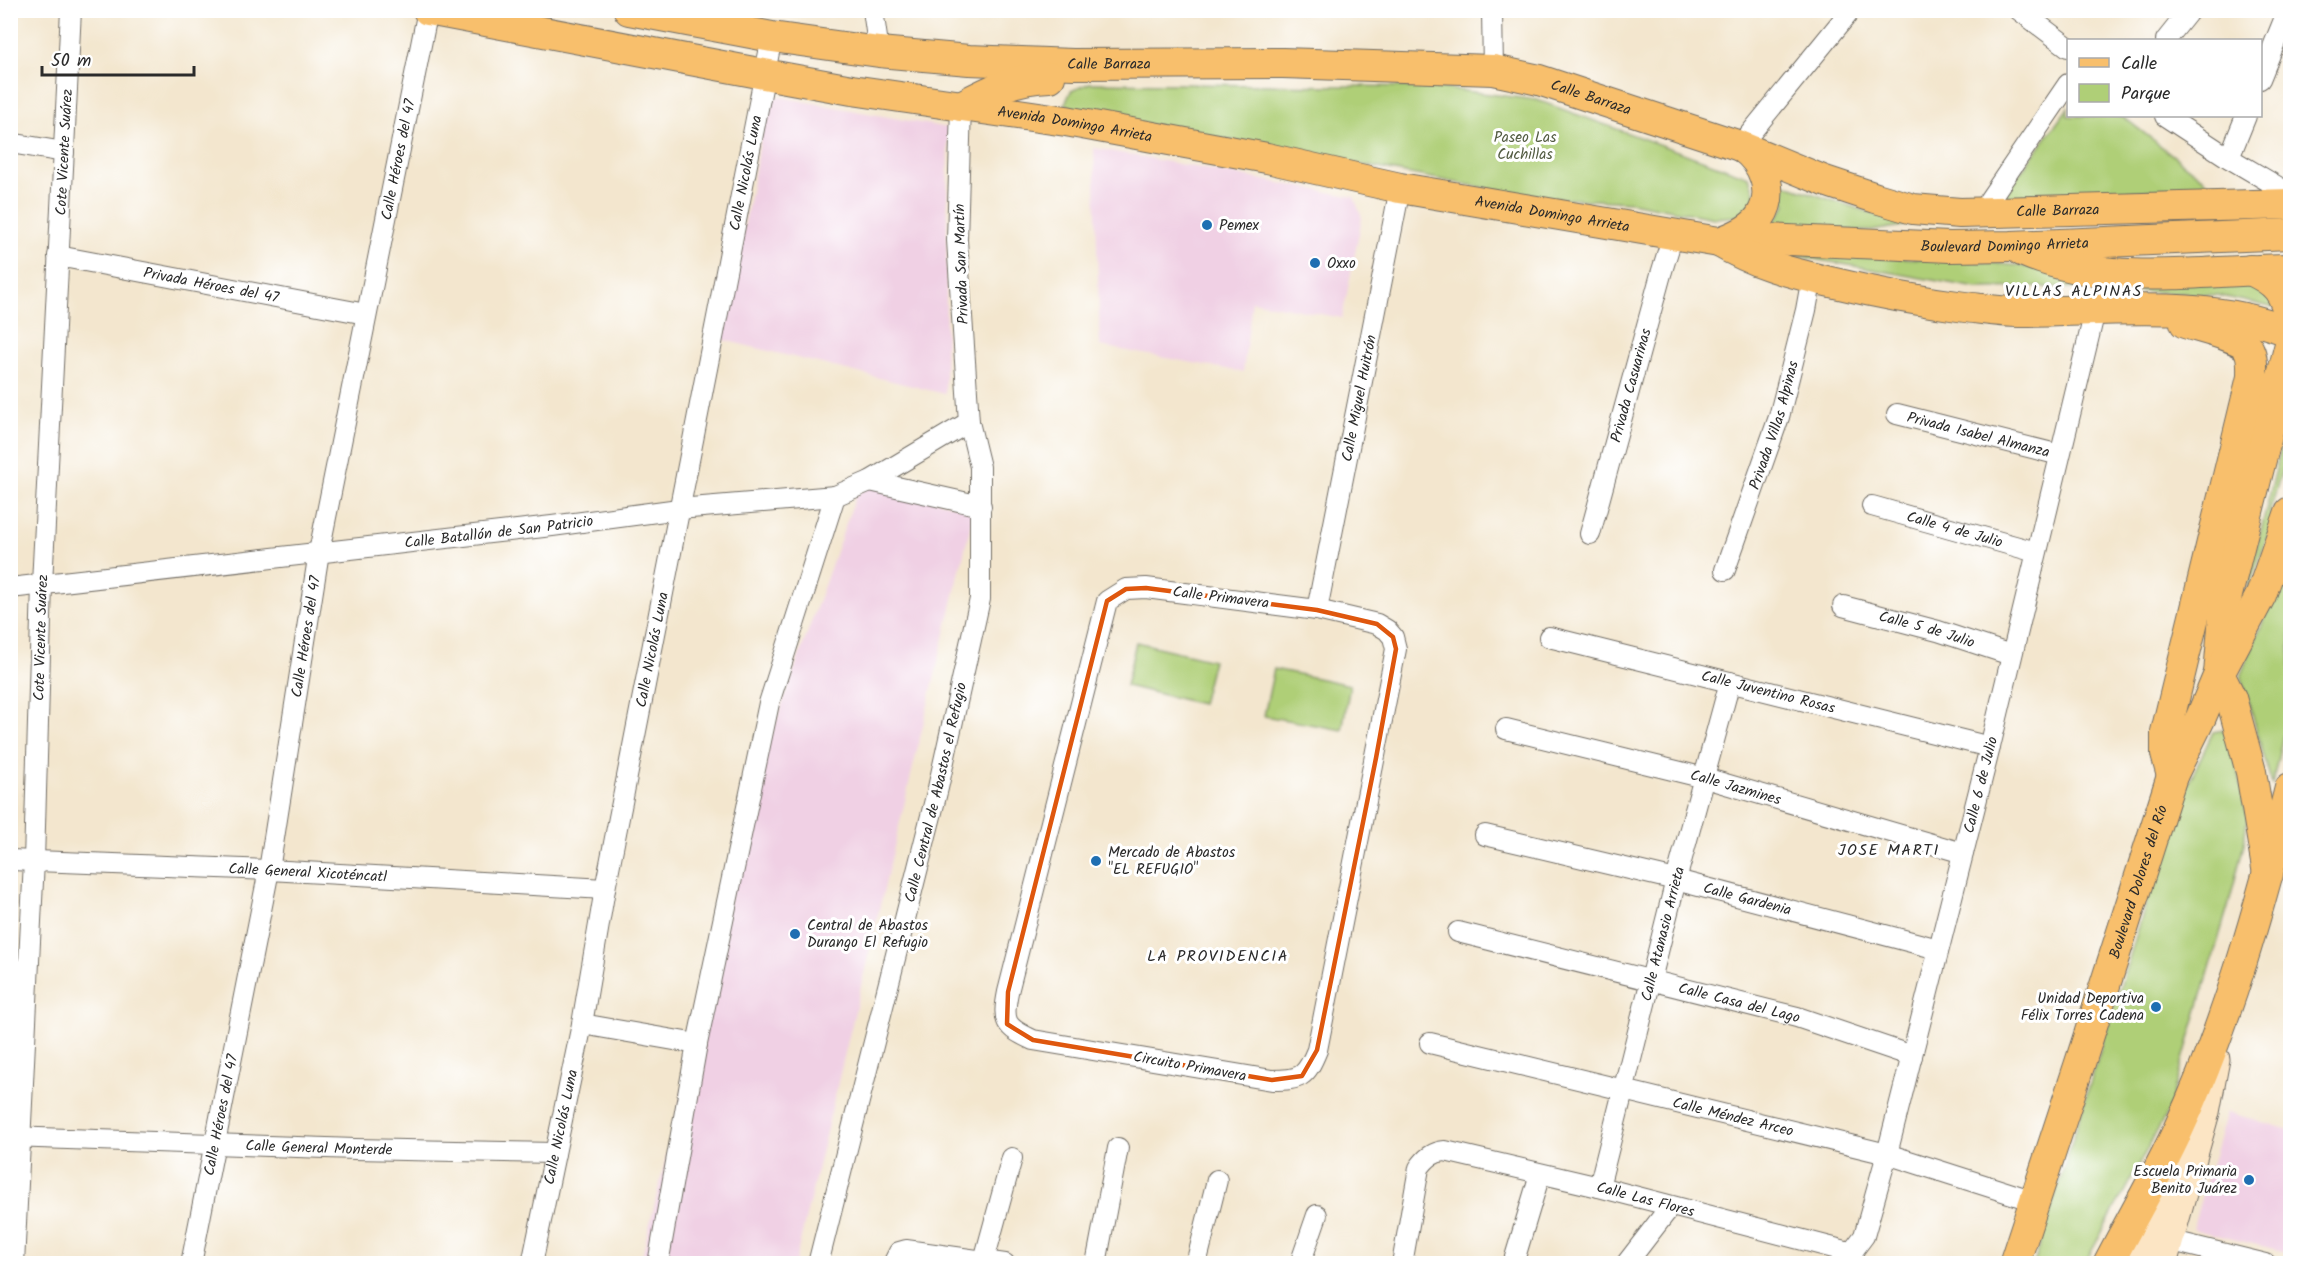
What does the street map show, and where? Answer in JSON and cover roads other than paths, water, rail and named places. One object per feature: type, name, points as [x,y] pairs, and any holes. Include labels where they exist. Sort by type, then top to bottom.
[{"type":"main road","name":"Avenida Domingo Arrieta","points":[[428,10],[764,74],[1066,121],[1267,159],[1400,188],[1719,242]]},
{"type":"main road","points":[[629,10],[713,18],[772,37],[879,52]]},
{"type":"main road","name":"Calle Barraza","points":[[879,52],[1066,70],[1283,63],[1493,70],[1539,80],[1740,146],[1825,181],[1913,209],[1960,213],[2290,204]]},
{"type":"main road","points":[[961,106],[995,88],[1015,81],[1066,70]]},
{"type":"main road","points":[[1066,70],[1054,87],[1053,99],[1056,110],[1066,121]]},
{"type":"main road","points":[[1719,242],[1740,235],[1750,227],[1760,217],[1766,201],[1767,185],[1763,169],[1754,155],[1740,146]]},
{"type":"main road","points":[[1913,209],[2064,266],[2117,275],[2290,269]]},
{"type":"main road","name":"Boulevard Domingo Arrieta","points":[[1719,242],[1767,239],[1950,247],[2290,234]]},
{"type":"main road","points":[[1719,242],[1765,266],[1861,290],[1931,303],[2015,312],[2145,310],[2214,312],[2271,324],[2290,332]]},
{"type":"main road","points":[[2250,270],[2271,280],[2280,291],[2287,304],[2290,322]]},
{"type":"main road","points":[[2145,310],[2237,339],[2248,347],[2253,360],[2252,377],[2166,732],[2166,754],[2172,776]]},
{"type":"main road","points":[[2268,874],[2251,772],[2231,698],[2219,674],[2225,603],[2290,344]]},
{"type":"main road","name":"Boulevard Dolores del Río","points":[[2014,1263],[2172,776],[2219,674],[2261,595],[2290,512]]},
{"type":"main road","points":[[2108,1263],[2178,1130],[2222,1021],[2268,874],[2290,788]]},
{"type":"main road","points":[[2140,1263],[2160,1246],[2206,1112],[2222,1021]]},
{"type":"main road","points":[[2160,1246],[2178,1130]]},
{"type":"street","name":"Cote Vicente Suárez","points":[[14,1263],[16,1137],[34,861],[42,584],[71,10]]},
{"type":"street","name":"Calle Héroes del 47","points":[[192,1263],[269,870],[319,552],[428,10]]},
{"type":"street","points":[[873,10],[879,52]]},
{"type":"street","points":[[1492,10],[1493,70]]},
{"type":"street","points":[[1740,146],[1851,10]]},
{"type":"street","points":[[2019,10],[2067,46]]},
{"type":"street","points":[[2167,39],[2190,10]]},
{"type":"street","points":[[2262,74],[2288,10]]},
{"type":"street","name":"Calle Nicolás Luna","points":[[532,1263],[582,1024],[605,888],[772,37]]},
{"type":"street","points":[[1981,212],[2067,85]]},
{"type":"street","name":"Privada San Martín","points":[[961,106],[957,240],[969,422]]},
{"type":"street","points":[[2167,117],[2290,194]]},
{"type":"street","points":[[2229,158],[2246,117]]},
{"type":"street","points":[[10,143],[64,152]]},
{"type":"street","name":"Calle Miguel Huitrón","points":[[1317,610],[1400,188]]},
{"type":"street","name":"Privada Casuarinas","points":[[1590,534],[1673,235]]},
{"type":"street","name":"Privada Héroes del 47","points":[[58,256],[366,314]]},
{"type":"street","name":"Privada Villas Alpinas","points":[[1725,570],[1779,417],[1812,277]]},
{"type":"street","name":"Calle 6 de Julio","points":[[1848,1258],[1864,1236],[1887,1154],[1990,747],[2095,311]]},
{"type":"street","name":"Privada Isabel Almanza","points":[[1897,414],[2060,455]]},
{"type":"street","name":"Calle Batallón de San Patricio","points":[[10,588],[552,526],[679,509],[835,496],[870,481],[969,422]]},
{"type":"street","name":"Calle Central de Abastos el Refugio","points":[[818,1263],[938,788],[980,598],[980,467],[969,422]]},
{"type":"street","points":[[870,481],[981,506]]},
{"type":"street","points":[[658,1263],[697,1044],[769,703],[835,496]]},
{"type":"street","name":"Calle 4 de Julio","points":[[1872,506],[2036,552]]},
{"type":"street","name":"Calle Primavera","points":[[1126,589],[1146,588],[1317,610]]},
{"type":"street","name":"Circuito Primavera","points":[[1126,589],[1107,602],[1008,992],[1004,1012],[1007,1024],[1033,1040],[1272,1080],[1292,1080],[1302,1076],[1317,1050],[1396,649],[1393,637],[1377,624],[1317,610]]},
{"type":"street","name":"Calle 5 de Julio","points":[[1843,606],[1938,631],[2011,655]]},
{"type":"street","name":"Calle Juventino Rosas","points":[[1549,637],[1990,747]]},
{"type":"street","name":"Calle Atanasio Arrieta","points":[[1599,1187],[1676,880],[1730,682]]},
{"type":"street","name":"Calle Jazmines","points":[[1506,729],[1705,778],[1963,853]]},
{"type":"street","name":"Calle Gardenia","points":[[1485,834],[1676,880],[1938,949]]},
{"type":"street","name":"Calle General Xicoténcatl","points":[[10,860],[162,868],[269,870],[605,888]]},
{"type":"street","name":"Calle Casa del Lago","points":[[1458,932],[1797,1017],[1912,1056]]},
{"type":"street","points":[[582,1024],[697,1044]]},
{"type":"street","name":"Calle Méndez Arceo","points":[[1430,1043],[1887,1154],[2034,1201]]},
{"type":"street","name":"Calle General Monterde","points":[[16,1137],[555,1153]]},
{"type":"street","points":[[1096,1263],[1118,1148]]},
{"type":"street","name":"Calle Las Flores","points":[[1402,1263],[1419,1168],[1436,1152],[1445,1151],[1599,1187],[1848,1258]]},
{"type":"street","points":[[984,1262],[1012,1158]]},
{"type":"street","points":[[1513,1263],[1540,1174]]},
{"type":"street","points":[[1196,1263],[1217,1180]]},
{"type":"street","points":[[1636,1261],[1670,1207]]},
{"type":"street","points":[[1300,1263],[1317,1215]]},
{"type":"street","points":[[2160,1246],[2266,1263]]},
{"type":"street","points":[[893,1263],[899,1252],[906,1250],[1005,1263]]},
{"type":"place","name":"Pemex","points":[[1207,225]]},
{"type":"place","name":"Oxxo","points":[[1315,263]]},
{"type":"place","name":"Mercado de Abastos \"EL REFUGIO\"","points":[[1096,861]]},
{"type":"place","name":"Central de Abastos Durango El Refugio","points":[[795,934]]},
{"type":"place","name":"Unidad Deportiva Félix Torres Cadena","points":[[2156,1007]]},
{"type":"place","name":"Escuela Primaria Benito Juárez","points":[[2249,1180]]},
{"type":"district","name":"VILLAS ALPINAS","points":[[2074,290]]},
{"type":"district","name":"JOSE MARTI","points":[[1889,849]]},
{"type":"district","name":"LA PROVIDENCIA","points":[[1218,955]]},
{"type":"park label","name":"Paseo Las Cuchillas","points":[[1525,146]]}]
